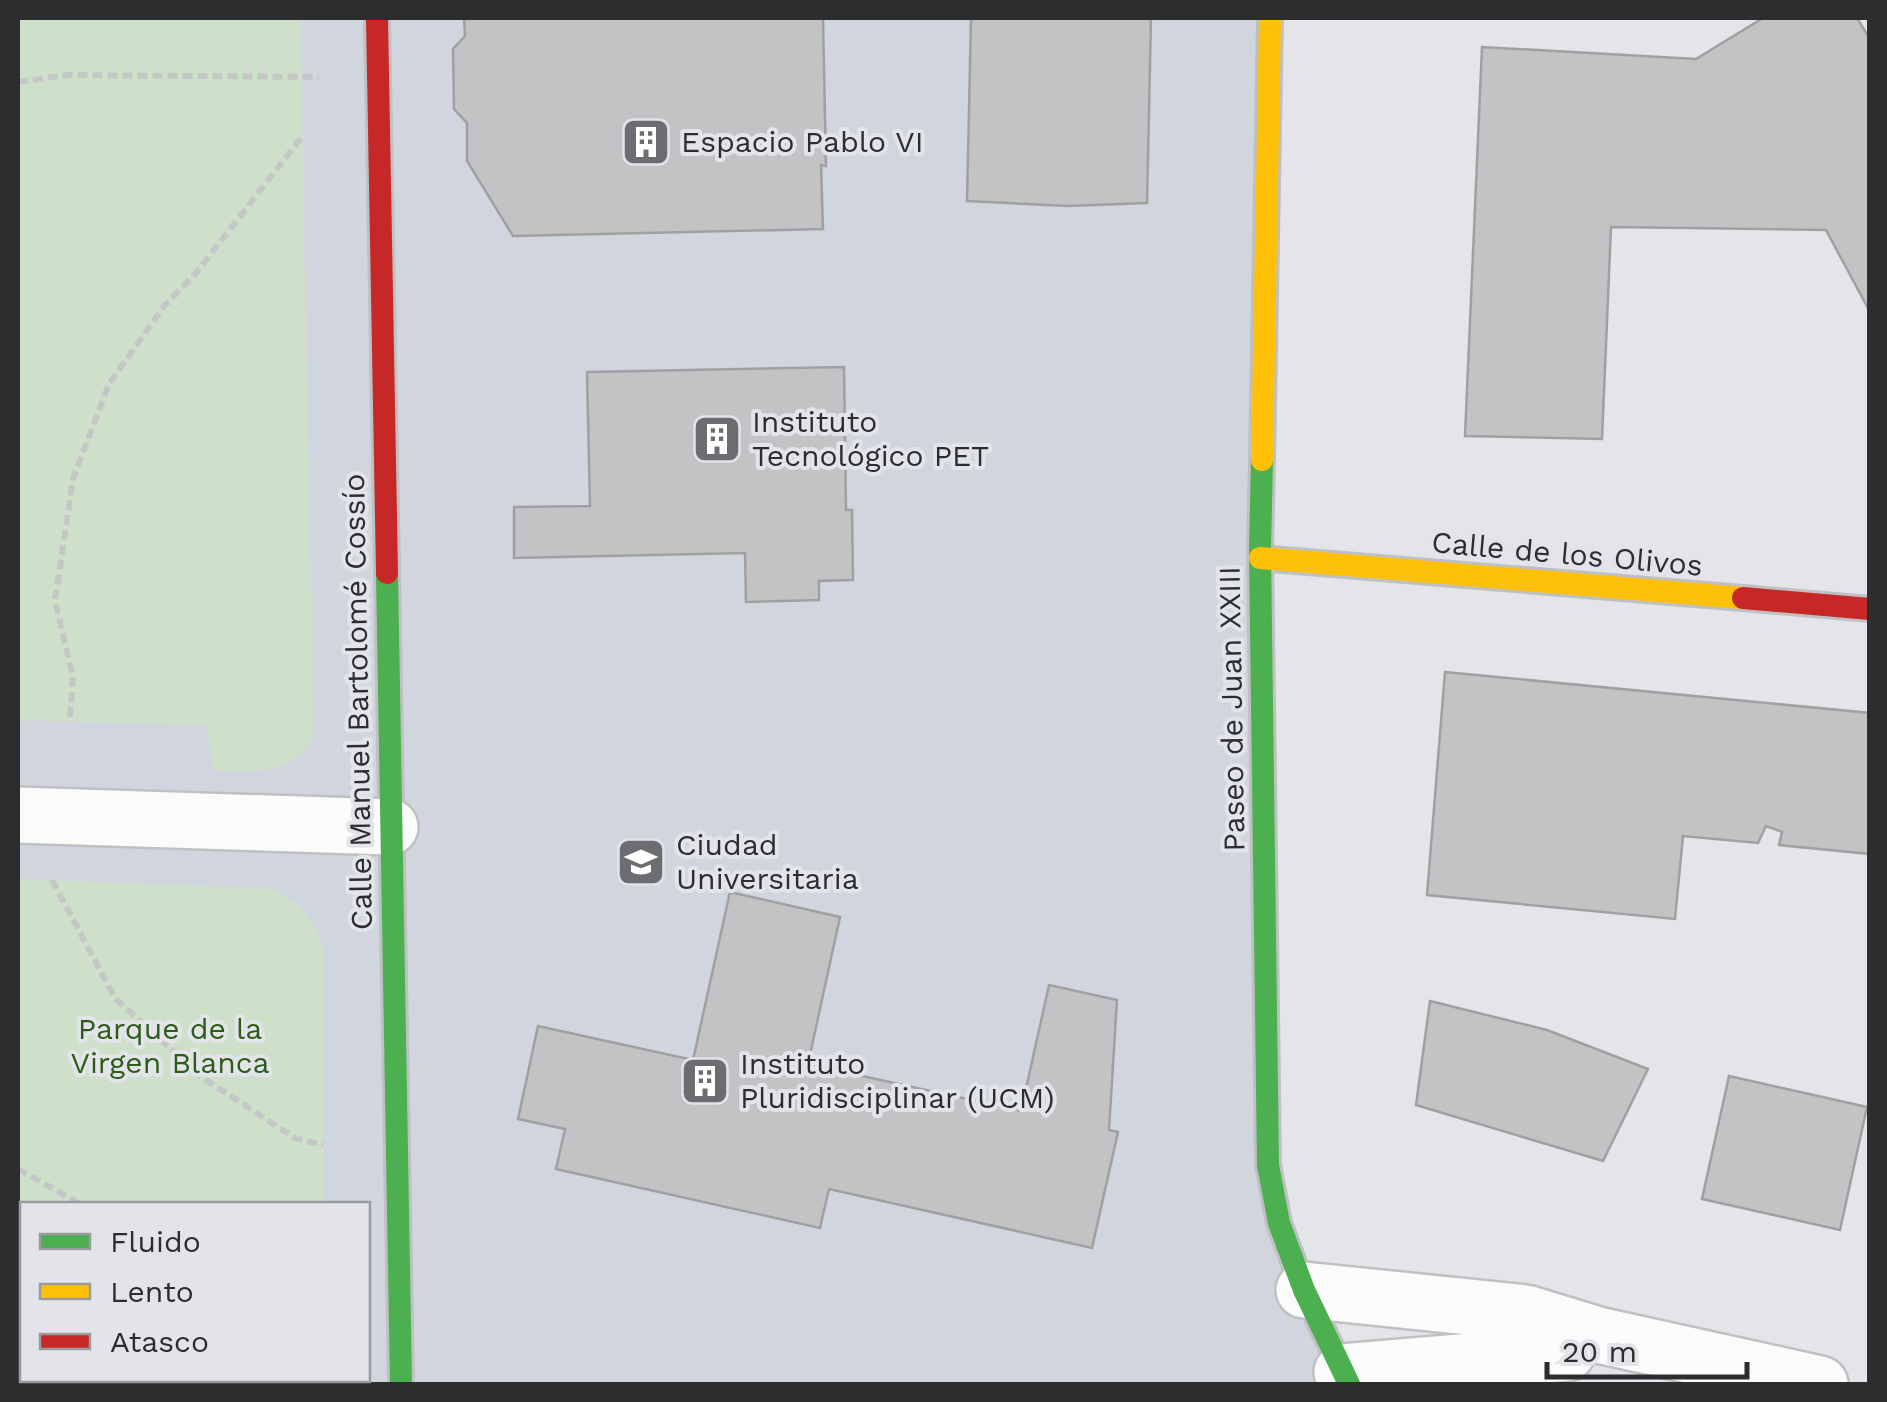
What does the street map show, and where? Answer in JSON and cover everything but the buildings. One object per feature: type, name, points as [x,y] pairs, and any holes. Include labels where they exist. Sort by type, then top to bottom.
[{"type":"street","name":"Calle Manuel Bartolomé Cossío","points":[[378,18],[401,1384]]},
{"type":"street","name":"Paseo de Juan XXIII","points":[[1270,18],[1260,558],[1268,1165],[1279,1223],[1304,1290],[1345,1378]]},
{"type":"street","name":"Calle de los Olivos","points":[[1260,558],[1870,609]]},
{"type":"street","points":[[18,816],[390,827]]},
{"type":"street","points":[[1304,1290],[1526,1313],[1567,1358]]},
{"type":"street","points":[[1345,1378],[1567,1358],[1820,1384]]},
{"type":"path","points":[[18,82],[68,75],[320,76]]},
{"type":"path","points":[[70,717],[73,677],[56,601],[74,480],[109,384],[164,305],[196,274],[302,138]]},
{"type":"path","points":[[52,880],[115,998],[200,1076],[295,1138],[323,1145]]},
{"type":"path","points":[[18,1169],[76,1202]]},
{"type":"shaded area","name":"Ciudad Universitaria","points":[[18,18],[1270,18],[1268,1165],[1349,1384],[18,1384]]},
{"type":"green space","points":[[18,18],[300,18],[313,725],[310,741],[302,753],[280,766],[213,770],[207,725],[18,720]]},
{"type":"green space","name":"Parque de la Virgen Blanca","points":[[18,879],[274,889],[305,913],[323,948],[323,1202],[20,1202],[20,1382],[323,1384],[18,1384]]},
{"type":"traffic: fast","points":[[1262,460],[1268,1165],[1279,1223],[1304,1290],[1349,1384]]},
{"type":"traffic: fast","points":[[387,573],[401,1384]]},
{"type":"traffic: slow","points":[[1262,460],[1270,18]]},
{"type":"traffic: slow","points":[[1260,558],[1743,598]]},
{"type":"traffic: jam","points":[[377,18],[387,573]]},
{"type":"traffic: jam","points":[[1743,598],[1870,609]]},
{"type":"place","name":"Espacio Pablo VI","points":[[646,142]]},
{"type":"place","name":"Instituto Tecnológico PET","points":[[717,439]]},
{"type":"place","name":"Ciudad Universitaria","points":[[641,862]]},
{"type":"place","name":"Instituto Pluridisciplinar (UCM)","points":[[705,1081]]}]
